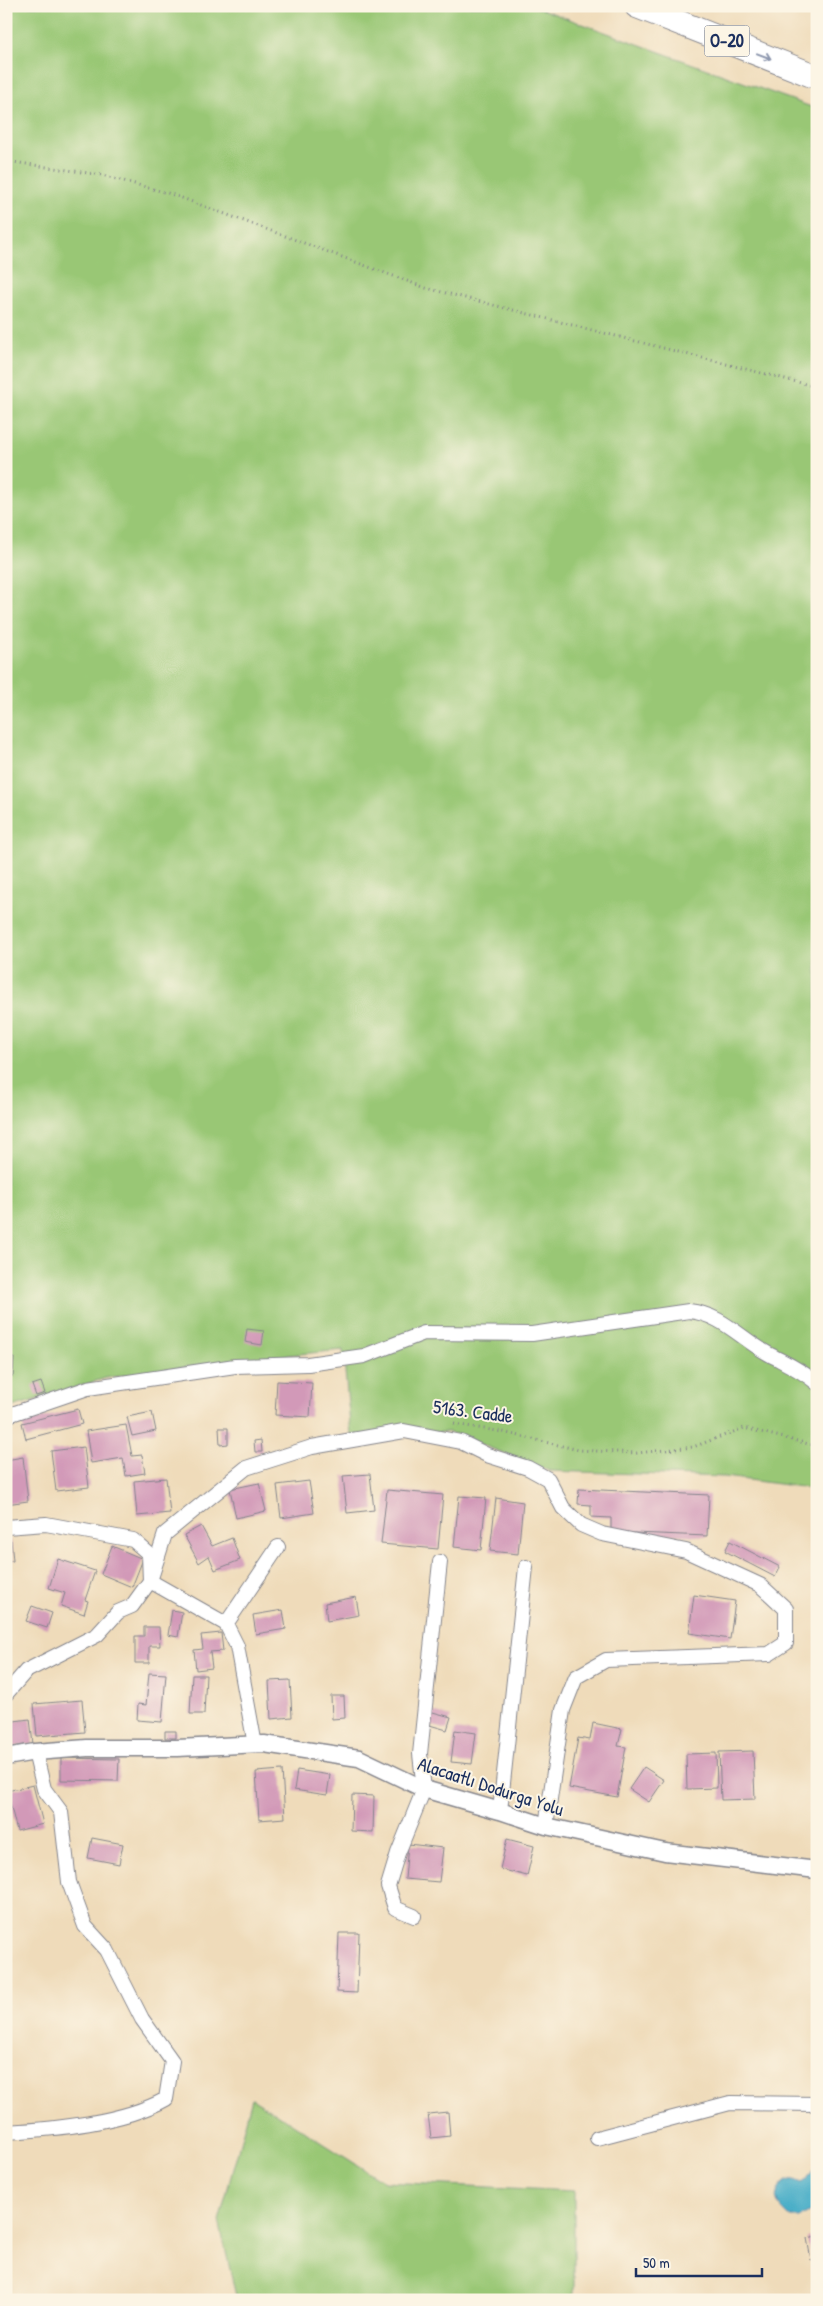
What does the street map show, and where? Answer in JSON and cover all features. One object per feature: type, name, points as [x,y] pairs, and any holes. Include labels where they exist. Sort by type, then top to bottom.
[{"type":"highway","name":"O-20","points":[[637,6],[817,76]]},
{"type":"street","points":[[6,1416],[88,1388],[235,1366],[308,1364],[364,1356],[424,1334],[532,1334],[689,1311],[703,1312],[724,1322],[766,1352],[801,1369],[817,1383]]},
{"type":"street","points":[[6,1694],[26,1671],[98,1635],[118,1612],[132,1606],[150,1581],[165,1534],[246,1468],[312,1447],[404,1431],[461,1442],[487,1455],[528,1468],[548,1479],[564,1508],[581,1525],[602,1534],[686,1551],[760,1585],[786,1609],[786,1643],[769,1654],[606,1660],[576,1676],[563,1710],[546,1826]]},
{"type":"street","points":[[6,1528],[46,1524],[134,1540],[149,1554],[150,1581]]},
{"type":"street","points":[[226,1624],[278,1547]]},
{"type":"street","points":[[414,1916],[395,1908],[388,1886],[398,1853],[424,1789],[420,1754],[440,1562]]},
{"type":"street","points":[[500,1810],[526,1567]]},
{"type":"street","points":[[150,1581],[226,1624],[237,1646],[255,1745]]},
{"type":"street","name":"Alacaatlı Dodurga Yolu","points":[[6,1757],[35,1752],[87,1748],[264,1744],[359,1758],[424,1789],[500,1810],[546,1826],[664,1852],[817,1870]]},
{"type":"street","points":[[6,2132],[57,2128],[150,2108],[166,2099],[172,2061],[142,2019],[107,1950],[85,1926],[69,1882],[61,1812],[44,1789],[35,1752]]},
{"type":"street","points":[[597,2138],[730,2103],[817,2104]]},
{"type":"path","points":[[6,161],[102,175],[162,192],[426,288],[817,387]]},
{"type":"path","name":"5163. Cadde","points":[[450,1424],[503,1432],[579,1450],[637,1454],[693,1447],[744,1428],[817,1446]]},
{"type":"green space","points":[[6,6],[533,6],[817,109],[817,1489],[725,1477],[550,1471],[449,1432],[351,1435],[343,1350],[245,1359],[106,1378],[6,1409]]},
{"type":"green space","points":[[252,2098],[384,2182],[574,2191],[574,2300],[201,2300],[236,2296],[219,2221]]},
{"type":"water","points":[[817,2167],[817,2207],[800,2217],[789,2217],[776,2199],[779,2190],[789,2180],[802,2183]]},
{"type":"building","points":[[247,1329],[264,1331],[262,1345],[245,1342]]},
{"type":"building","points":[[6,1358],[14,1358],[13,1376],[6,1375]]},
{"type":"building","points":[[277,1381],[312,1383],[310,1417],[275,1415]]},
{"type":"building","points":[[41,1382],[45,1393],[36,1396],[32,1385]]},
{"type":"building","points":[[78,1409],[82,1424],[26,1439],[22,1423]]},
{"type":"building","points":[[152,1412],[156,1431],[132,1436],[127,1417]]},
{"type":"building","points":[[126,1425],[132,1456],[142,1455],[145,1473],[126,1476],[123,1458],[91,1463],[86,1431]]},
{"type":"building","points":[[219,1428],[228,1428],[228,1444],[220,1445]]},
{"type":"building","points":[[261,1440],[262,1452],[255,1452],[254,1441]]},
{"type":"building","points":[[84,1447],[89,1487],[56,1491],[51,1451]]},
{"type":"building","points":[[23,1457],[28,1501],[6,1504],[6,1460]]},
{"type":"building","points":[[370,1474],[374,1510],[347,1513],[343,1476]]},
{"type":"building","points":[[166,1478],[170,1513],[137,1516],[134,1481]]},
{"type":"building","points":[[309,1481],[314,1513],[281,1518],[277,1485]]},
{"type":"building","points":[[259,1483],[266,1511],[236,1518],[230,1489]]},
{"type":"building","points":[[579,1489],[709,1495],[707,1536],[611,1532],[611,1518],[591,1517],[591,1505],[578,1504]]},
{"type":"building","points":[[387,1490],[443,1495],[438,1549],[381,1544]]},
{"type":"building","points":[[459,1496],[486,1498],[481,1550],[454,1547]]},
{"type":"building","points":[[496,1498],[523,1502],[518,1554],[490,1551]]},
{"type":"building","points":[[201,1526],[212,1546],[232,1538],[240,1560],[215,1570],[209,1556],[199,1563],[184,1535]]},
{"type":"building","points":[[11,1540],[13,1561],[6,1561],[6,1541]]},
{"type":"building","points":[[730,1541],[780,1567],[775,1577],[725,1551]]},
{"type":"building","points":[[112,1546],[143,1559],[132,1587],[101,1574]]},
{"type":"building","points":[[58,1559],[95,1571],[85,1600],[88,1601],[84,1614],[61,1606],[65,1593],[49,1588]]},
{"type":"building","points":[[694,1595],[735,1601],[730,1639],[689,1633]]},
{"type":"building","points":[[356,1597],[359,1615],[327,1621],[325,1603]]},
{"type":"building","points":[[32,1606],[52,1613],[47,1628],[26,1621]]},
{"type":"building","points":[[172,1610],[182,1612],[178,1637],[168,1635]]},
{"type":"building","points":[[283,1610],[286,1629],[256,1634],[253,1615]]},
{"type":"building","points":[[144,1627],[159,1627],[160,1646],[149,1646],[149,1663],[135,1663],[135,1636],[144,1636]]},
{"type":"building","points":[[221,1633],[223,1651],[210,1652],[212,1668],[196,1670],[194,1650],[203,1649],[201,1635]]},
{"type":"building","points":[[149,1673],[166,1674],[162,1722],[137,1720],[138,1704],[146,1705]]},
{"type":"building","points":[[192,1675],[206,1675],[204,1714],[190,1714]]},
{"type":"building","points":[[290,1680],[292,1717],[271,1719],[269,1681]]},
{"type":"building","points":[[331,1696],[344,1696],[345,1718],[332,1719]]},
{"type":"building","points":[[82,1700],[85,1732],[37,1736],[34,1704]]},
{"type":"building","points":[[429,1711],[451,1717],[447,1730],[426,1724]]},
{"type":"building","points":[[30,1719],[33,1744],[6,1748],[6,1722]]},
{"type":"building","points":[[593,1723],[622,1729],[618,1746],[626,1747],[617,1797],[569,1788],[578,1738],[590,1740]]},
{"type":"building","points":[[455,1730],[476,1733],[472,1764],[451,1762]]},
{"type":"building","points":[[165,1731],[176,1731],[176,1738],[165,1738]]},
{"type":"building","points":[[753,1751],[755,1799],[721,1800],[719,1752]]},
{"type":"building","points":[[716,1753],[717,1788],[687,1789],[686,1754]]},
{"type":"building","points":[[61,1758],[119,1759],[118,1781],[61,1780]]},
{"type":"building","points":[[644,1767],[664,1780],[649,1802],[629,1789]]},
{"type":"building","points":[[282,1770],[285,1818],[259,1820],[256,1772]]},
{"type":"building","points":[[297,1770],[330,1775],[327,1795],[294,1790]]},
{"type":"building","points":[[33,1785],[43,1824],[17,1831],[7,1791]]},
{"type":"building","points":[[352,1795],[374,1796],[373,1832],[351,1831]]},
{"type":"building","points":[[92,1838],[123,1844],[119,1864],[88,1858]]},
{"type":"building","points":[[507,1839],[534,1846],[527,1876],[500,1869]]},
{"type":"building","points":[[408,1844],[443,1848],[439,1882],[405,1879]]},
{"type":"building","points":[[339,1933],[359,1933],[357,1993],[337,1992]]},
{"type":"building","points":[[6,2084],[8,2084],[10,2099],[6,2100]]},
{"type":"building","points":[[448,2112],[450,2136],[431,2138],[428,2114]]},
{"type":"building","points":[[817,2236],[817,2259],[811,2260],[807,2238]]}]
